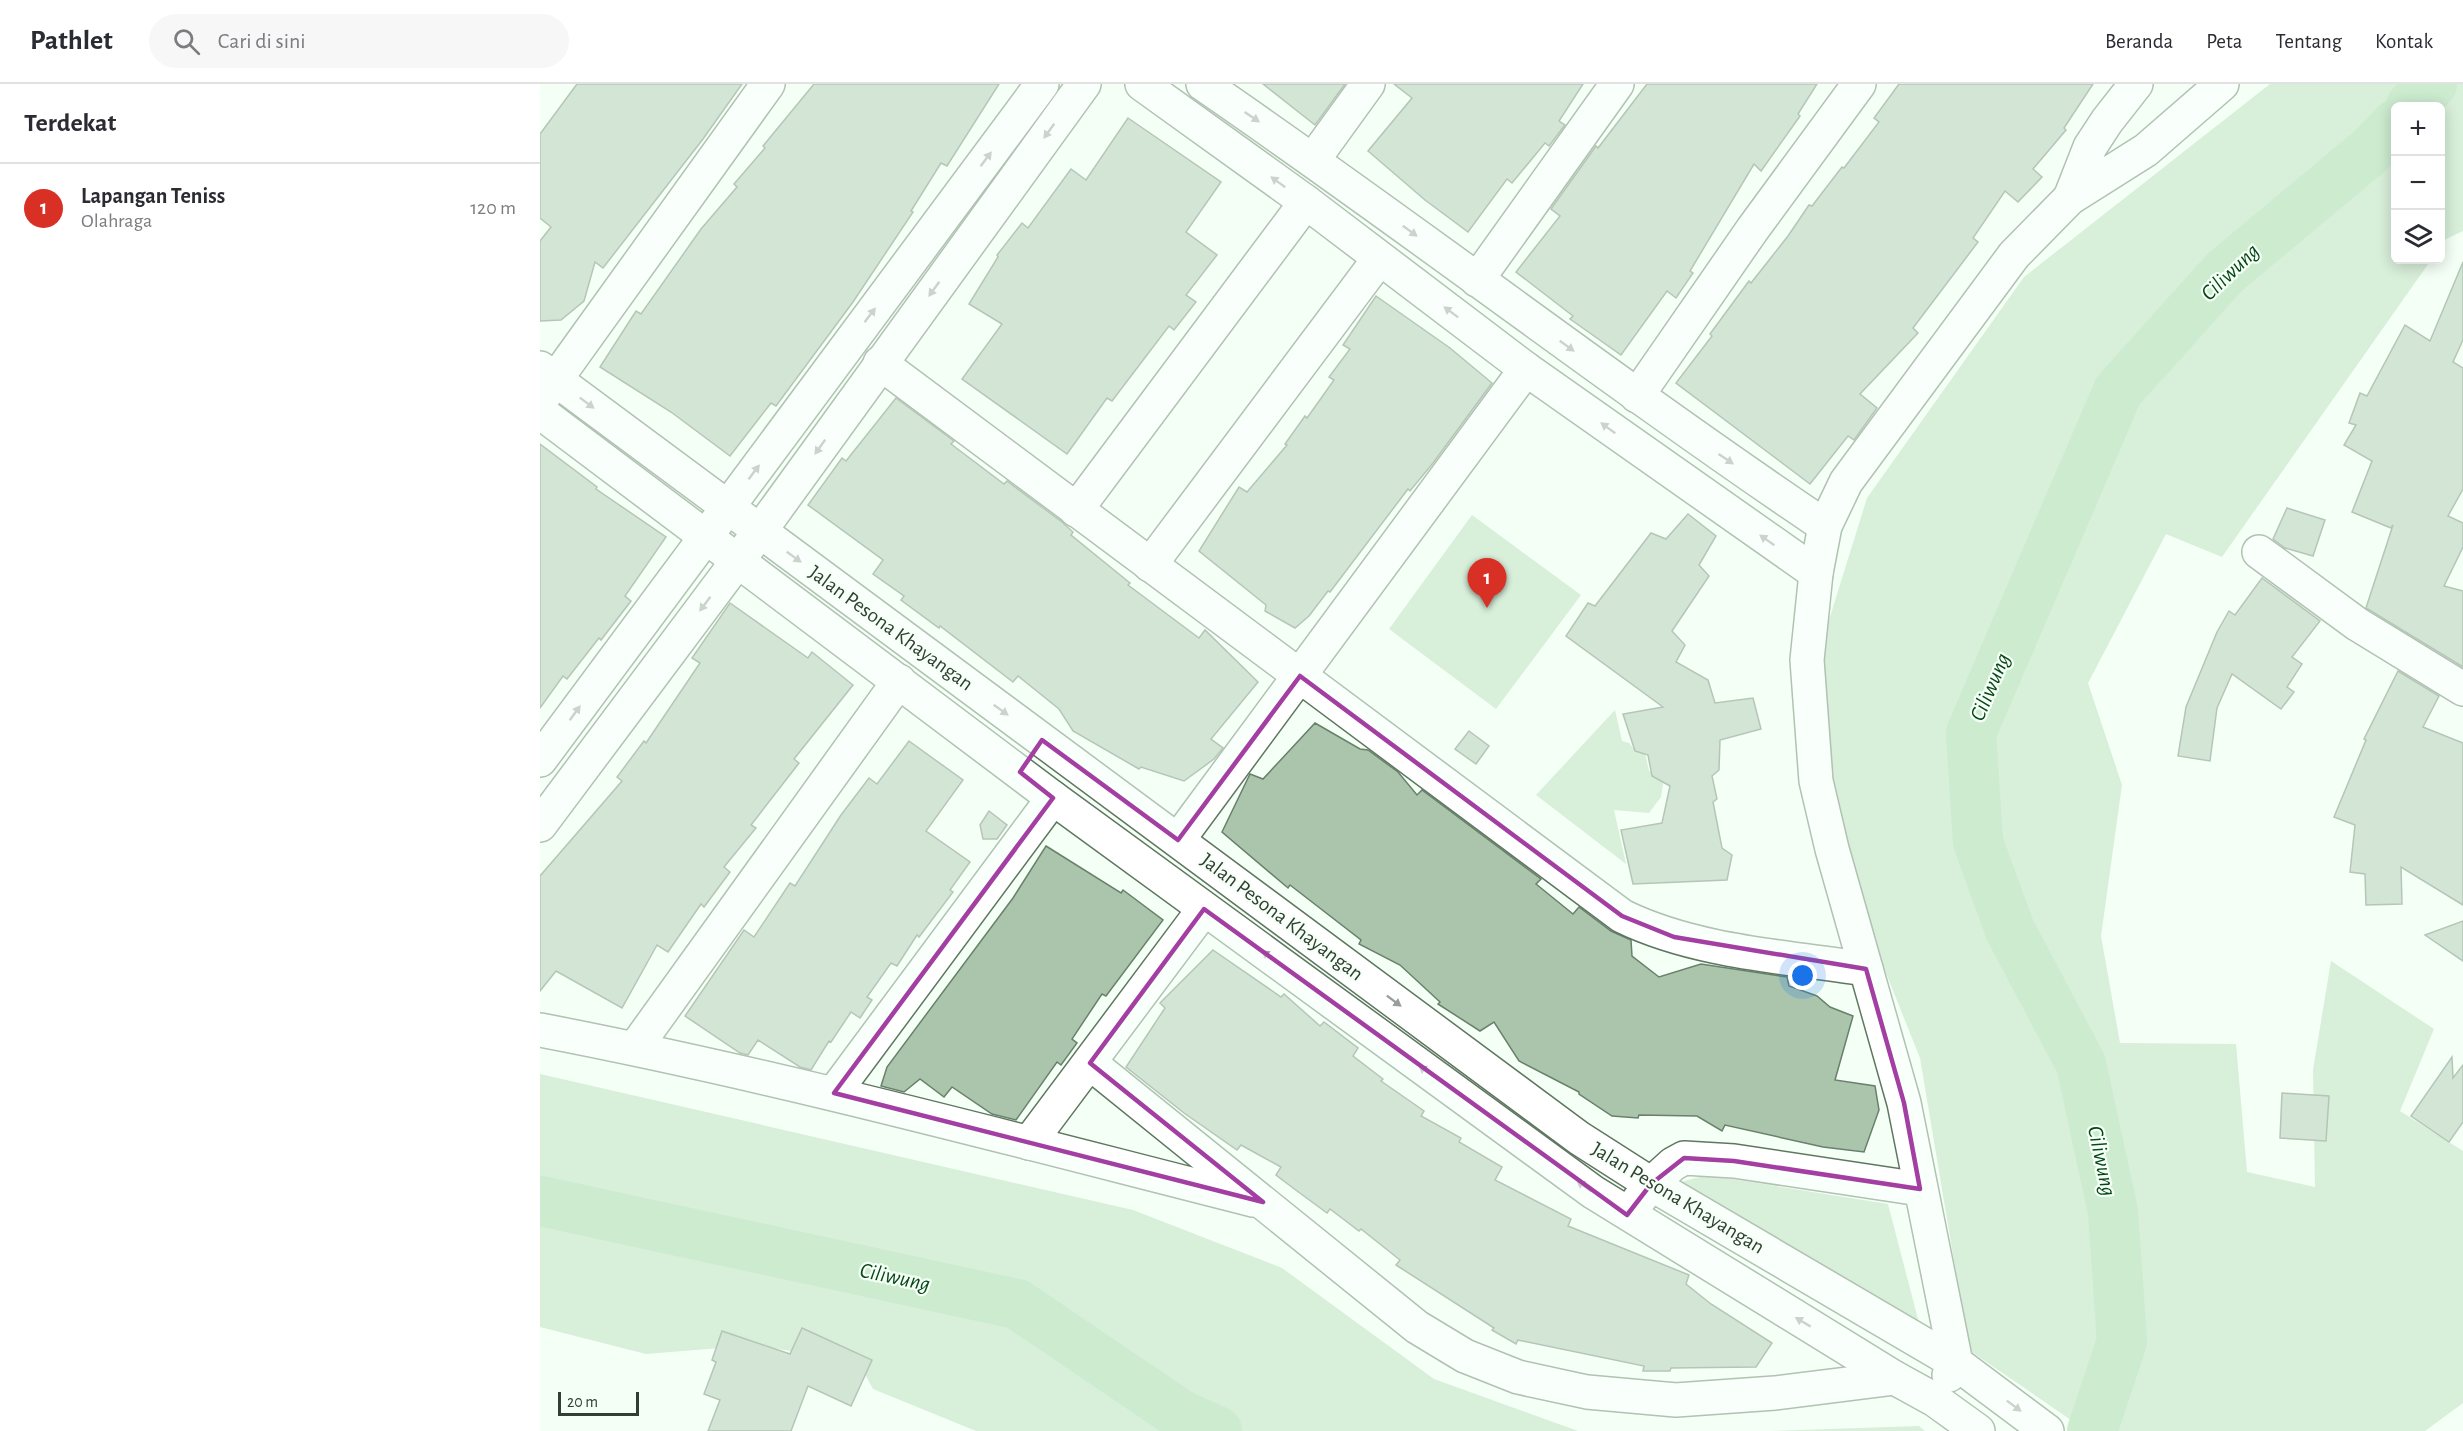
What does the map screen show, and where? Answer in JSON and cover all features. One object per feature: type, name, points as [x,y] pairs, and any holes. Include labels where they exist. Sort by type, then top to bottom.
[{"type":"street","points":[[545,383],[768,84]]},
{"type":"street","points":[[540,760],[1042,84]]},
{"type":"street","points":[[540,825],[760,531],[1084,84]]},
{"type":"street","points":[[1142,84],[1306,202],[1526,369],[1816,573]]},
{"type":"street","points":[[1203,84],[1313,160],[1637,396],[1825,526]]},
{"type":"street","points":[[1313,160],[1368,84]]},
{"type":"street","points":[[1477,280],[1617,84]]},
{"type":"street","points":[[1637,396],[1752,230],[1858,84]]},
{"type":"street","points":[[2070,198],[2090,147],[2136,84]]},
{"type":"street","points":[[1956,1415],[1968,1372],[1920,1190],[1904,1103],[1832,849],[1816,782],[1807,660],[1816,573],[1825,526],[1846,482],[2007,264],[2070,198],[2146,150],[2222,84]]},
{"type":"street","points":[[1076,510],[1306,202]]},
{"type":"street","points":[[1150,565],[1379,259]]},
{"type":"street","points":[[880,363],[1623,916],[1648,929],[1674,937],[1745,951],[1866,969]]},
{"type":"street","points":[[1178,840],[1526,369]]},
{"type":"street","name":"Jalan Pesona Khayangan","points":[[545,383],[728,507],[1579,1138],[1651,1184],[1968,1372],[2047,1431]]},
{"type":"street","name":"Jalan Pesona Khayangan","points":[[540,412],[1053,798],[1593,1192],[1627,1215],[1956,1415]]},
{"type":"street","points":[[2259,552],[2357,624],[2463,689]]},
{"type":"street","points":[[635,1048],[899,681]]},
{"type":"street","points":[[1020,772],[1042,740]]},
{"type":"street","points":[[834,1093],[1053,798]]},
{"type":"street","points":[[1029,1143],[1204,909]]},
{"type":"street","points":[[540,1030],[635,1048],[834,1093],[1263,1202]]},
{"type":"street","points":[[1090,1063],[1418,1327],[1465,1356],[1518,1377],[1587,1392],[1676,1400],[1775,1393],[1895,1378]]},
{"type":"street","points":[[1627,1215],[1651,1184],[1673,1164],[1684,1158],[1734,1161],[1920,1190]]},
{"type":"highlighted area","points":[[1300,676],[1622,916],[1674,937],[1866,969],[1904,1103],[1920,1189],[1734,1161],[1684,1158],[1651,1184],[1627,1215],[1204,909],[1090,1063],[1263,1202],[834,1093],[1053,798],[1020,772],[1042,740],[1178,840]]},
{"type":"green space","points":[[2270,84],[2463,84],[2463,231],[2445,240],[2445,102],[2391,102],[2391,264],[2428,264],[2222,557],[2166,534],[2088,683],[2122,785],[2101,936],[2120,1043],[2236,1044],[2247,1172],[2315,1187],[2313,1070],[2331,961],[2434,1029],[2400,1111],[2463,1151],[2463,1403],[2425,1431],[2087,1431],[1969,1350],[1920,1058],[1820,808],[1815,665],[1867,498],[2024,277]]},
{"type":"green space","points":[[1472,515],[1581,595],[1496,709],[1389,629]]},
{"type":"green space","points":[[1615,710],[1622,741],[1629,743],[1633,748],[1644,749],[1649,771],[1664,778],[1661,797],[1649,813],[1614,810],[1626,864],[1536,795]]},
{"type":"green space","points":[[540,1074],[1133,1210],[1282,1268],[1434,1379],[1578,1431],[976,1431],[873,1389],[859,1363],[757,1345],[646,1354],[540,1327]]},
{"type":"green space","points":[[1707,1175],[1888,1204],[1919,1323],[1665,1186]]},
{"type":"green space","points":[[1919,1426],[1925,1431],[1771,1431]]},
{"type":"building","points":[[577,84],[742,84],[703,139],[603,268],[595,262],[584,301],[561,320],[540,321],[540,241],[551,227],[540,218],[540,134]]},
{"type":"building","points":[[814,84],[999,84],[947,166],[941,163],[911,211],[913,212],[853,302],[776,406],[771,403],[730,456],[671,412],[600,367],[636,311],[641,314],[701,229],[737,187],[734,184]]},
{"type":"building","points":[[1263,84],[1345,84],[1315,125]]},
{"type":"building","points":[[1394,84],[1583,84],[1559,121],[1565,125],[1549,146],[1545,143],[1512,183],[1507,179],[1468,232],[1425,200],[1368,151],[1412,98]]},
{"type":"building","points":[[1647,84],[1817,84],[1798,114],[1800,116],[1761,171],[1754,164],[1690,271],[1693,273],[1676,298],[1667,291],[1621,355],[1570,319],[1573,316],[1516,272],[1560,216],[1551,209],[1553,206],[1596,146],[1598,148]]},
{"type":"building","points":[[1899,84],[2093,84],[2064,128],[2066,130],[2033,169],[2042,177],[2018,202],[2005,191],[1973,238],[1978,242],[1913,328],[1918,333],[1860,394],[1877,408],[1854,440],[1848,436],[1810,484],[1676,383],[1712,336],[1710,334],[1749,281],[1751,283],[1809,205],[1812,206],[1879,122],[1874,118]]},
{"type":"building","points":[[1128,118],[1221,182],[1186,232],[1217,255],[1186,295],[1196,302],[1174,330],[1169,326],[1112,401],[1107,398],[1067,454],[962,379],[1002,324],[969,304],[998,257],[997,255],[1022,223],[1028,228],[1071,169],[1086,180]]},
{"type":"building","points":[[2463,262],[2463,340],[2453,362],[2463,368],[2463,489],[2448,516],[2463,523],[2463,547],[2444,586],[2463,591],[2463,667],[2366,608],[2393,525],[2391,528],[2352,512],[2372,461],[2344,445],[2356,425],[2349,423],[2360,393],[2367,396],[2405,325],[2430,341]]},
{"type":"building","points":[[1376,296],[1450,348],[1492,383],[1433,463],[1410,491],[1408,489],[1330,592],[1328,591],[1309,616],[1295,628],[1265,611],[1266,605],[1199,551],[1239,487],[1247,492],[1287,445],[1285,444],[1305,416],[1307,418],[1334,380],[1329,377],[1350,349],[1343,345]]},
{"type":"building","points":[[896,398],[954,441],[951,444],[1004,484],[1007,481],[1062,522],[1073,532],[1071,535],[1130,583],[1128,585],[1199,638],[1205,630],[1258,682],[1211,739],[1223,748],[1214,759],[1184,781],[1141,767],[1139,769],[1073,731],[1059,709],[1018,676],[1013,682],[940,626],[939,628],[901,600],[904,596],[873,574],[883,560],[808,505],[842,458],[846,461]]},
{"type":"building","points":[[540,444],[597,487],[596,489],[666,537],[625,596],[631,601],[567,679],[563,676],[540,708]]},
{"type":"building","points":[[2287,508],[2325,520],[2313,556],[2285,548],[2273,539]]},
{"type":"building","points":[[1688,514],[1716,536],[1699,565],[1709,576],[1672,631],[1685,645],[1676,662],[1708,680],[1715,703],[1753,698],[1761,729],[1720,740],[1719,770],[1712,776],[1717,799],[1713,802],[1722,848],[1732,855],[1727,880],[1633,884],[1621,830],[1662,823],[1670,786],[1652,776],[1648,755],[1635,751],[1623,714],[1663,707],[1566,636],[1588,603],[1595,606],[1651,533],[1666,539]]},
{"type":"building","points":[[2262,578],[2320,621],[2292,657],[2302,664],[2287,687],[2294,692],[2281,709],[2232,674],[2217,708],[2210,761],[2178,756],[2186,707],[2217,632],[2229,611],[2235,615]]},
{"type":"building","points":[[730,603],[808,658],[812,652],[853,685],[794,759],[799,763],[751,825],[756,828],[724,867],[730,872],[704,907],[701,904],[668,952],[657,945],[622,1008],[556,971],[540,991],[540,876],[622,781],[617,777],[644,741],[646,743],[700,663],[692,658]]},
{"type":"building","points":[[2398,671],[2439,696],[2423,727],[2463,743],[2463,905],[2401,867],[2402,904],[2366,905],[2365,874],[2350,872],[2355,825],[2334,817],[2366,740],[2364,739]]},
{"type":"building","points":[[1315,723],[1360,749],[1368,750],[1398,772],[1417,795],[1422,790],[1541,879],[1536,884],[1573,914],[1579,907],[1611,931],[1631,940],[1632,956],[1659,977],[1701,964],[1787,977],[1789,986],[1817,996],[1830,1007],[1853,1016],[1835,1080],[1875,1086],[1879,1110],[1864,1152],[1823,1147],[1725,1125],[1722,1131],[1697,1116],[1639,1115],[1638,1118],[1612,1116],[1579,1092],[1519,1061],[1494,1022],[1480,1031],[1438,1004],[1440,1002],[1400,965],[1359,944],[1361,940],[1290,885],[1288,888],[1222,832],[1250,774],[1263,779]]},
{"type":"building","points":[[1469,731],[1489,746],[1476,764],[1455,749]]},
{"type":"building","points":[[909,741],[963,780],[926,831],[970,862],[950,890],[953,892],[919,937],[917,935],[897,966],[891,963],[867,997],[872,1000],[860,1018],[851,1012],[811,1070],[800,1067],[758,1040],[748,1055],[740,1053],[685,1016],[744,930],[754,937],[790,883],[795,886],[841,815],[869,778],[877,784]]},
{"type":"building","points":[[989,811],[1007,825],[997,839],[983,839],[980,825]]},
{"type":"building","points":[[1046,846],[1121,893],[1123,890],[1163,920],[1106,996],[1102,994],[1072,1039],[1077,1043],[1061,1065],[1057,1062],[1016,1120],[992,1114],[952,1087],[944,1097],[920,1079],[904,1092],[881,1086],[887,1067],[1013,898]]},
{"type":"building","points":[[2463,921],[2463,961],[2425,935]]},
{"type":"building","points":[[1213,950],[1281,997],[1284,994],[1320,1026],[1324,1022],[1358,1048],[1353,1056],[1383,1079],[1381,1081],[1424,1111],[1421,1116],[1461,1138],[1459,1142],[1502,1167],[1495,1180],[1571,1219],[1568,1226],[1689,1275],[1686,1284],[1711,1304],[1772,1343],[1756,1367],[1671,1368],[1670,1371],[1643,1371],[1644,1366],[1518,1340],[1516,1344],[1396,1265],[1400,1260],[1361,1229],[1359,1231],[1330,1209],[1327,1213],[1293,1188],[1276,1175],[1281,1167],[1241,1145],[1237,1150],[1184,1113],[1126,1067],[1165,1008],[1160,1003]]},
{"type":"building","points":[[2452,1057],[2453,1078],[2463,1065],[2463,1122],[2449,1142],[2411,1116]]},
{"type":"building","points":[[2282,1093],[2329,1096],[2326,1141],[2280,1138]]},
{"type":"building","points":[[802,1328],[872,1360],[851,1406],[808,1386],[791,1431],[708,1431],[720,1400],[704,1394],[716,1362],[712,1360],[722,1331],[790,1354]]},
{"type":"waterway","name":"Ciliwung","points":[[2415,102],[2432,84]]},
{"type":"waterway","name":"Ciliwung","points":[[2092,1431],[2122,1341],[2113,1212],[2081,1064],[2010,930],[1978,842],[1971,733],[2118,391],[2225,272],[2370,151],[2391,129]]},
{"type":"waterway","name":"Ciliwung","points":[[540,1201],[1017,1304],[1181,1415],[1217,1431]]},
{"type":"place","name":"Lapangan Teniss","points":[[1487,608]]}]
